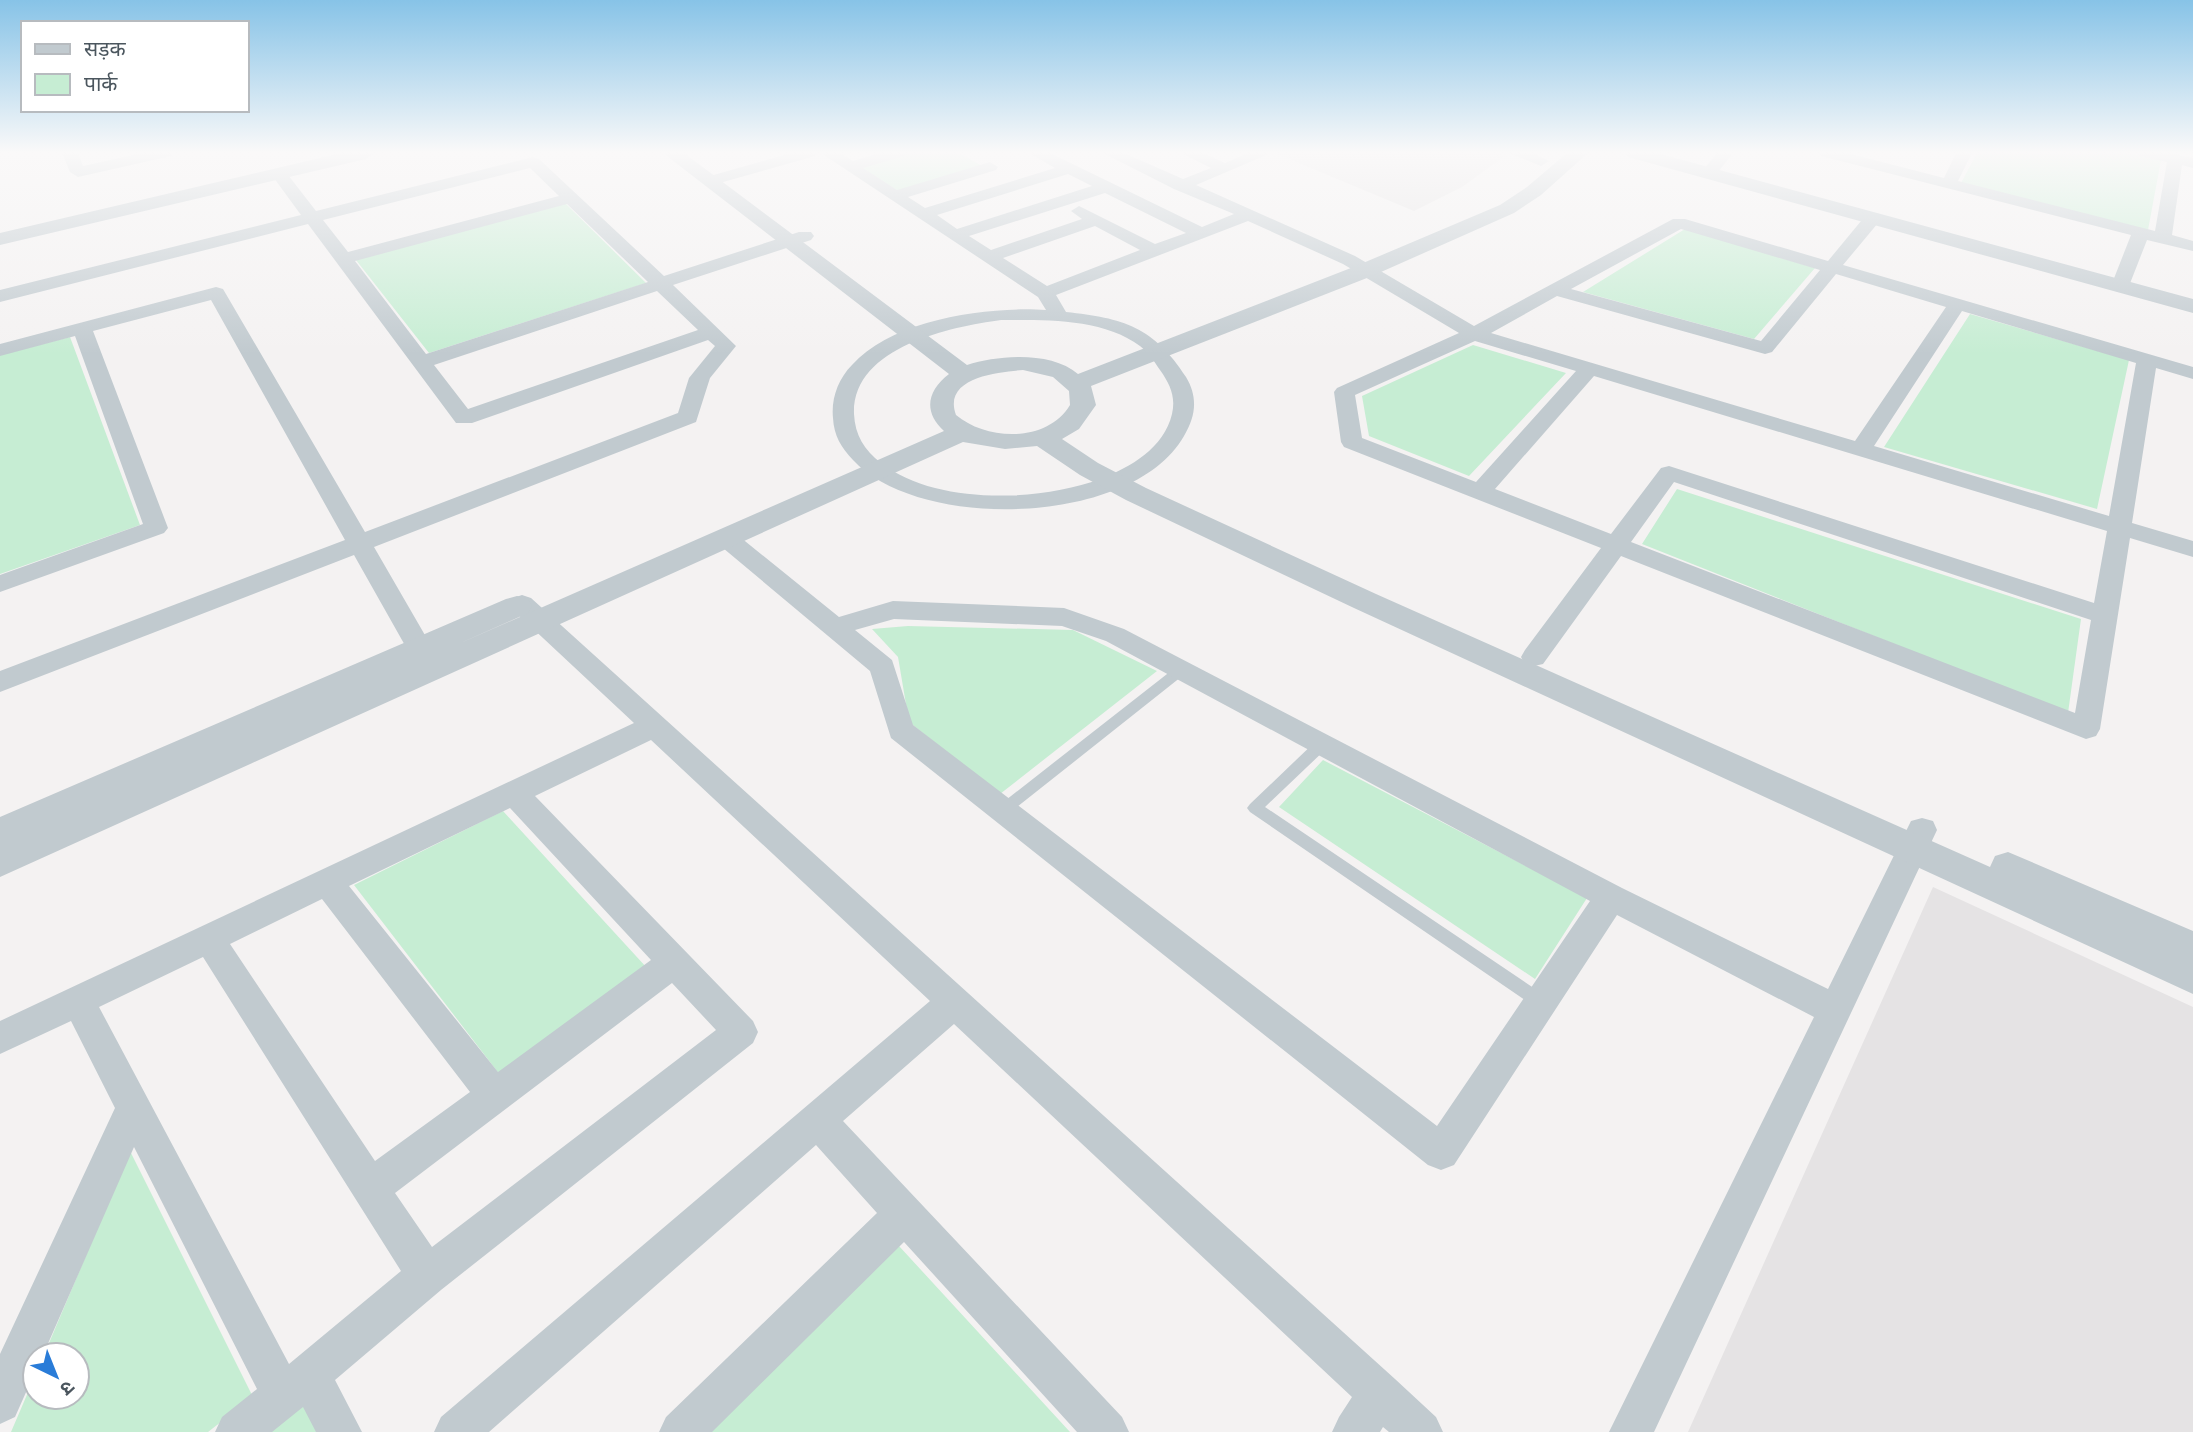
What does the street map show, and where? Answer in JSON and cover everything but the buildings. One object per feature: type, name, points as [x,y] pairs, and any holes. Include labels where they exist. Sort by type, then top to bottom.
[{"type":"street","points":[[0,239],[82,220]]},
{"type":"street","points":[[0,296],[301,220]]},
{"type":"street","points":[[314,220],[464,418],[711,332]]},
{"type":"street","points":[[344,259],[489,220]]},
{"type":"street","points":[[0,682],[688,418],[697,380],[705,365],[726,346],[593,220]]},
{"type":"street","points":[[771,220],[973,371]]},
{"type":"street","points":[[932,220],[1045,293],[1059,316]]},
{"type":"street","points":[[955,235],[1002,220]]},
{"type":"street","points":[[989,257],[1096,220],[1154,251]]},
{"type":"street","points":[[1174,220],[1201,233]]},
{"type":"street","points":[[1045,293],[1235,220]]},
{"type":"street","points":[[1253,220],[1356,266],[1474,334],[2193,549]]},
{"type":"street","points":[[1356,266],[1448,220]]},
{"type":"street","points":[[1069,377],[1478,220]]},
{"type":"street","points":[[1555,290],[1765,348],[1871,220]]},
{"type":"street","points":[[1875,220],[2193,306]]},
{"type":"street","points":[[2092,220],[2193,246]]},
{"type":"street","points":[[2163,238],[2166,220]]},
{"type":"street","points":[[2147,359],[2086,729],[1352,442],[1344,392],[1474,334],[1679,223],[2147,359],[2193,373]]},
{"type":"street","points":[[2120,286],[2141,232]]},
{"type":"street","points":[[422,362],[797,239]]},
{"type":"street","points":[[0,350],[215,293],[420,649]]},
{"type":"street","points":[[1861,449],[1957,304]]},
{"type":"street","points":[[1000,314],[1059,316],[1091,321],[1149,345],[1182,385],[1185,414],[1173,440],[1153,460],[1124,478],[1074,495],[1032,502],[980,503],[947,498],[912,488],[869,463],[844,432],[842,401],[855,375],[878,353],[920,331],[964,318],[1000,314]]},
{"type":"street","points":[[0,584],[156,528],[82,328]]},
{"type":"street","points":[[1023,363],[1069,377],[1081,389],[1083,405],[1074,420],[1053,433],[1001,442],[954,426],[941,412],[942,397],[953,382],[973,371],[1023,363]]},
{"type":"street","points":[[1480,492],[1590,369]]},
{"type":"street","points":[[0,862],[531,613],[954,426]]},
{"type":"street","points":[[1053,433],[1089,469],[1124,478],[1534,657],[1918,840],[2193,976]]},
{"type":"street","points":[[0,833],[420,649],[531,613],[726,538],[869,463]]},
{"type":"street","points":[[1534,657],[1669,473],[2103,615]]},
{"type":"street","points":[[1124,478],[1365,601],[1918,840],[2193,948]]},
{"type":"street","points":[[726,538],[882,667],[901,732],[1441,1152],[1611,897]]},
{"type":"street","points":[[833,628],[893,610],[1064,617],[1115,635],[1611,897],[1835,1010]]},
{"type":"street","points":[[531,613],[1421,1432]]},
{"type":"street","points":[[0,1038],[654,726]]},
{"type":"street","points":[[237,1432],[427,1276],[741,1032],[514,793]]},
{"type":"street","points":[[1631,1432],[1918,840]]},
{"type":"street","points":[[327,881],[494,1095]]},
{"type":"street","points":[[209,939],[427,1276]]},
{"type":"street","points":[[370,1188],[674,961]]},
{"type":"street","points":[[78,1001],[134,1107],[296,1385],[340,1432]]},
{"type":"street","points":[[456,1432],[954,1002]]},
{"type":"street","points":[[0,1402],[134,1107]]},
{"type":"street","points":[[817,1121],[1107,1432]]},
{"type":"street","points":[[681,1432],[904,1214]]},
{"type":"street","points":[[1354,1432],[1380,1394]]},
{"type":"lane","points":[[1002,811],[1181,670]]},
{"type":"lane","points":[[1322,744],[1255,808],[1541,1002]]},
{"type":"shaded area","points":[[1933,887],[2193,1007],[2193,1432],[1688,1432]]},
{"type":"green space","points":[[503,220],[582,220],[646,283],[429,353],[356,260]]},
{"type":"green space","points":[[2108,220],[2150,220],[2148,230]]},
{"type":"green space","points":[[1685,229],[1815,268],[1754,339],[1583,292]]},
{"type":"green space","points":[[1970,314],[2129,360],[2097,509],[1884,447]]},
{"type":"green space","points":[[70,337],[140,525],[0,574],[0,355]]},
{"type":"green space","points":[[1473,345],[1566,373],[1469,476],[1369,436],[1362,396]]},
{"type":"green space","points":[[1677,489],[2081,619],[2068,713],[1642,544]]},
{"type":"green space","points":[[908,626],[1073,630],[1157,671],[1000,794],[909,722],[898,657],[872,629]]},
{"type":"green space","points":[[1323,760],[1587,898],[1535,979],[1279,807]]},
{"type":"green space","points":[[503,811],[647,968],[500,1075],[354,885]]},
{"type":"green space","points":[[130,1151],[253,1397],[208,1432],[11,1432],[21,1409],[21,1411],[91,1411],[91,1341],[50,1341]]},
{"type":"green space","points":[[899,1246],[1070,1432],[710,1432]]},
{"type":"green space","points":[[302,1401],[318,1432],[264,1432]]}]
